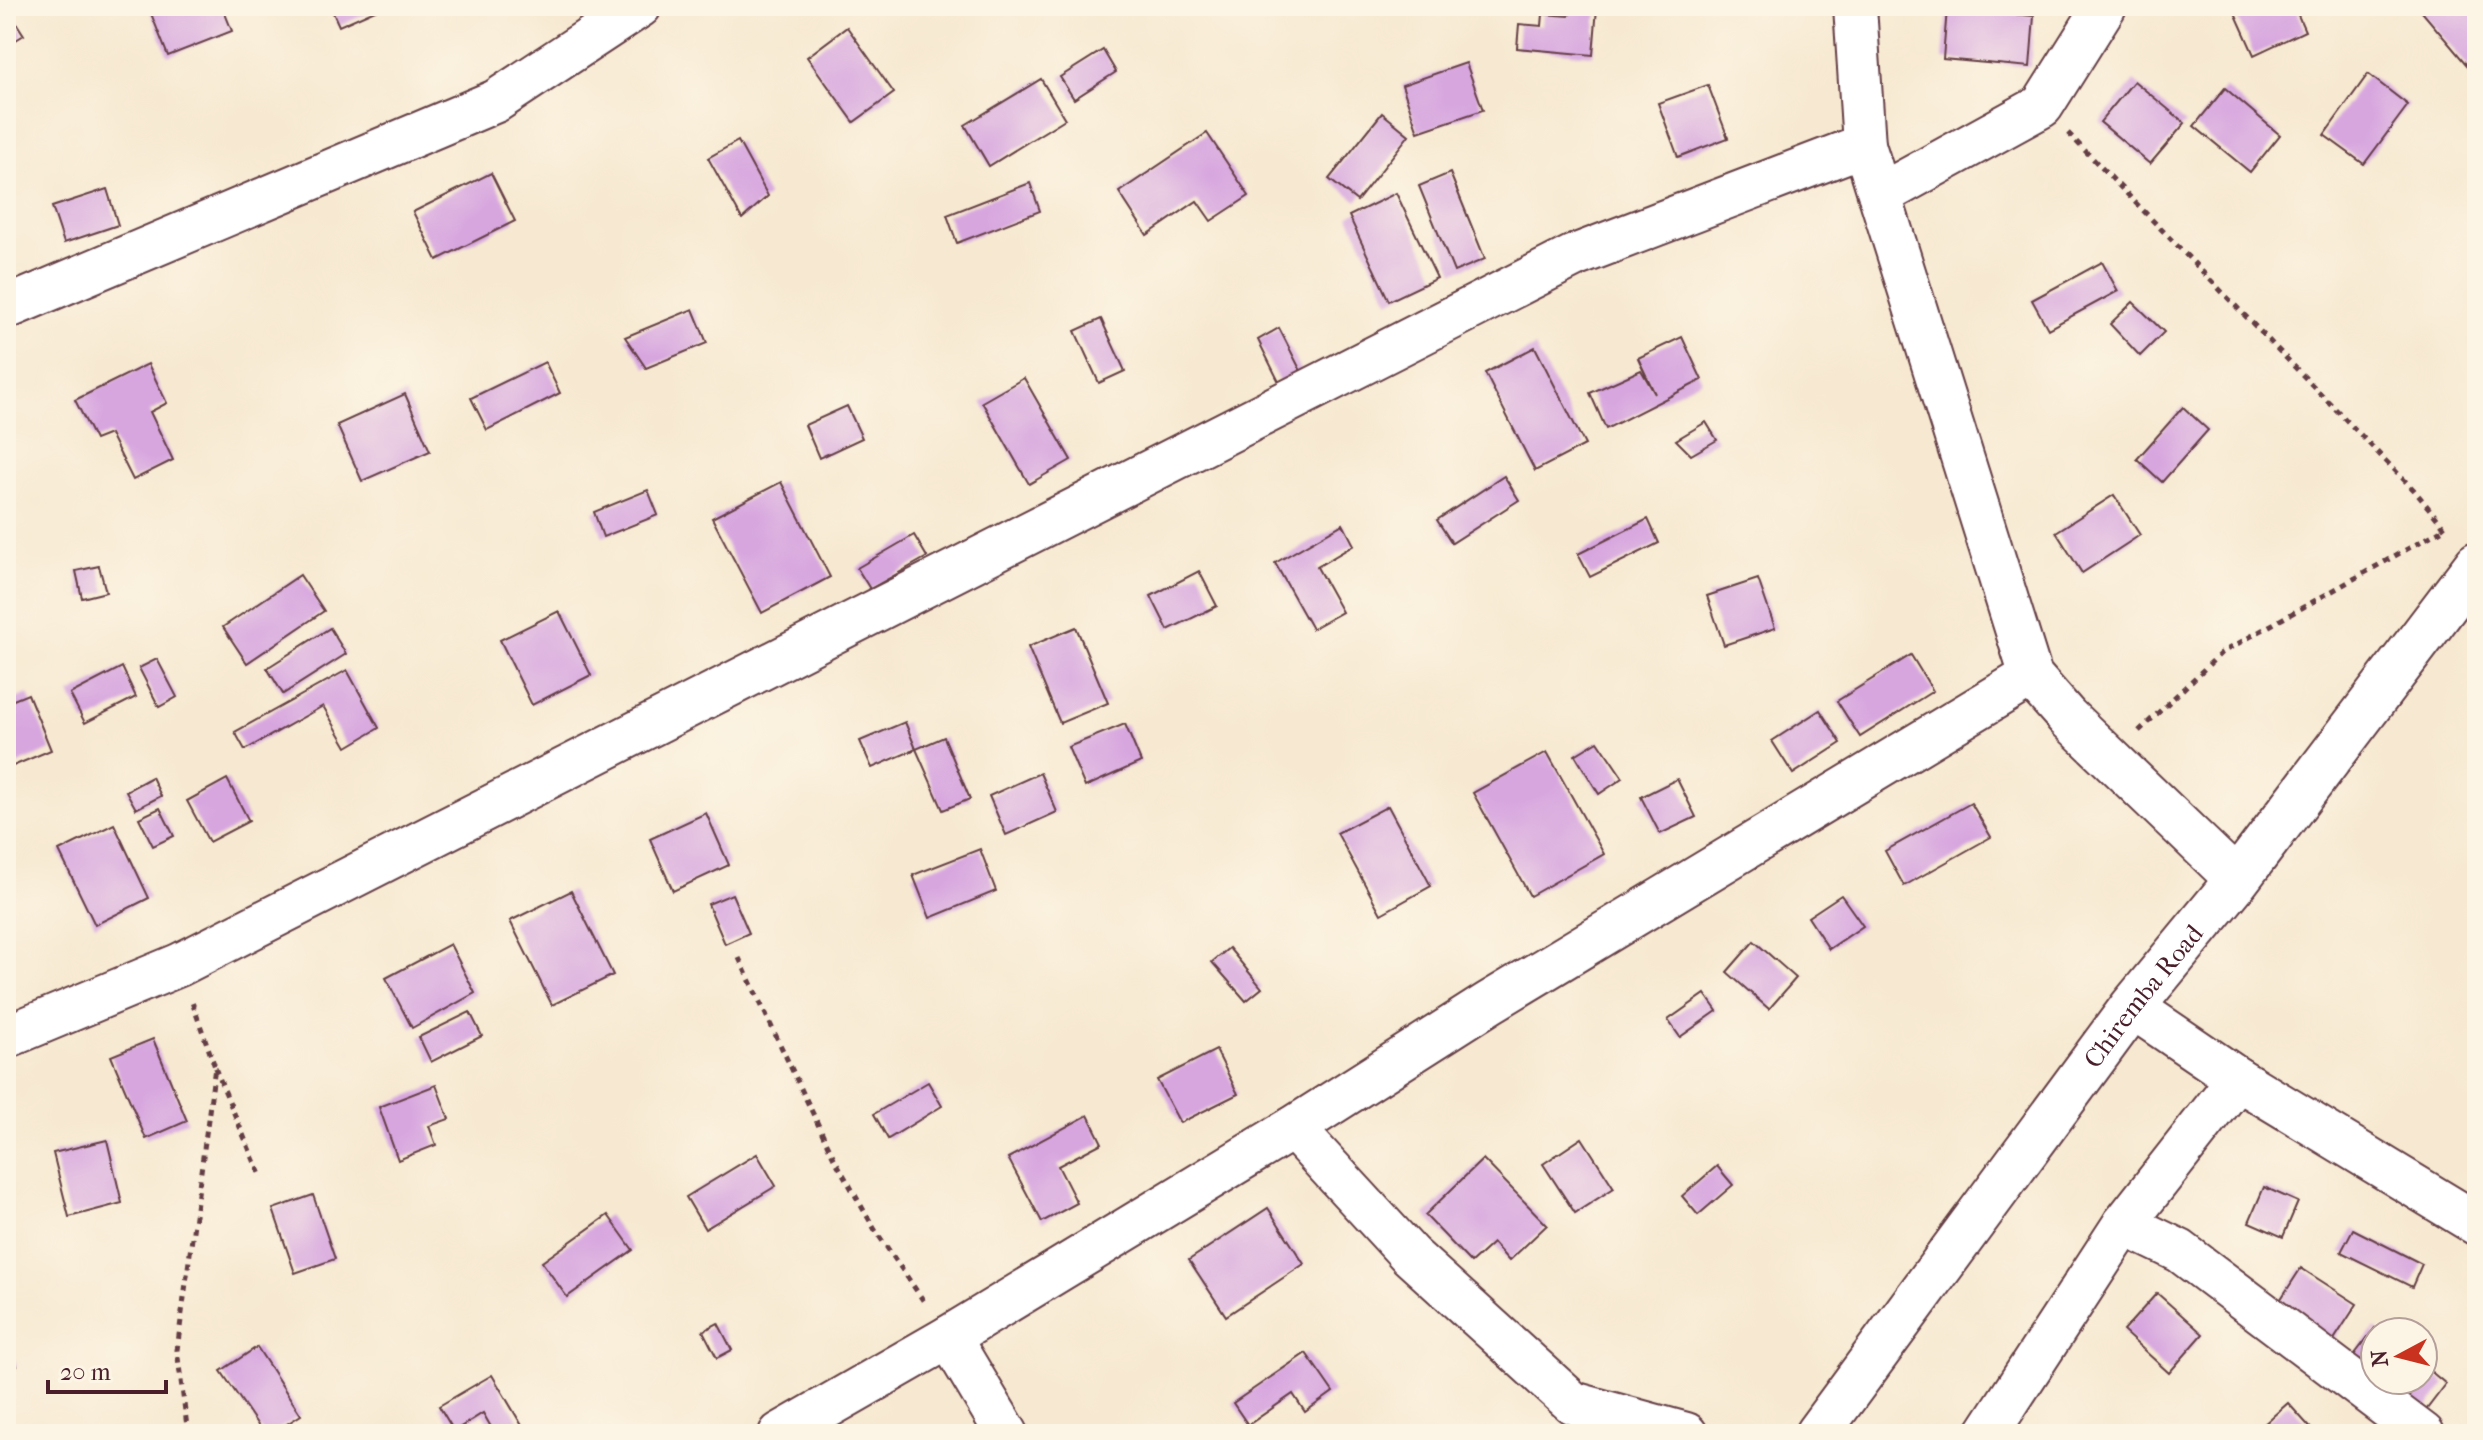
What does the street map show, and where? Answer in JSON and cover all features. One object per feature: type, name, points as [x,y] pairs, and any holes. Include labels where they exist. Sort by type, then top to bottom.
[{"type":"main road","name":"Chiremba Road","points":[[1817,1434],[2132,1007],[2237,880],[2466,548]]},
{"type":"street","points":[[6,308],[496,101],[640,6]]},
{"type":"street","points":[[1855,6],[1864,145],[2031,676],[2109,759],[2237,880]]},
{"type":"street","points":[[1880,195],[2042,106],[2105,6]]},
{"type":"street","points":[[6,1037],[179,965],[1574,256],[1864,145]]},
{"type":"street","points":[[780,1434],[949,1337],[1293,1128],[1489,1003],[2031,676]]},
{"type":"street","points":[[2132,1007],[2238,1079],[2477,1224]]},
{"type":"street","points":[[1987,1434],[2124,1224],[2238,1079]]},
{"type":"street","points":[[1293,1128],[1410,1255],[1573,1403],[1686,1434]]},
{"type":"street","points":[[2124,1224],[2192,1259],[2423,1434]]},
{"type":"street","points":[[949,1337],[1007,1434]]},
{"type":"path","points":[[2042,106],[2414,490],[2466,548]]},
{"type":"path","points":[[2109,759],[2221,653],[2445,528]]},
{"type":"path","points":[[739,958],[834,1158],[875,1230],[949,1337]]},
{"type":"path","points":[[179,965],[215,1067],[261,1177]]},
{"type":"path","points":[[188,1434],[177,1350],[215,1067]]},
{"type":"building","points":[[148,6],[222,6],[232,31],[168,56]]},
{"type":"building","points":[[330,6],[384,6],[339,26]]},
{"type":"building","points":[[1573,6],[1597,8],[1593,55],[1517,48],[1519,24],[1542,26],[1543,14],[1569,16]]},
{"type":"building","points":[[2232,6],[2294,6],[2305,31],[2254,55]]},
{"type":"building","points":[[2417,6],[2477,6],[2477,77]]},
{"type":"building","points":[[6,7],[24,35],[6,46]]},
{"type":"building","points":[[1947,8],[2034,16],[2030,67],[1943,59]]},
{"type":"building","points":[[847,27],[894,93],[854,122],[807,57]]},
{"type":"building","points":[[1103,50],[1116,72],[1074,99],[1060,77]]},
{"type":"building","points":[[1466,63],[1483,110],[1418,132],[1402,85]]},
{"type":"building","points":[[2368,74],[2408,105],[2364,164],[2324,135]]},
{"type":"building","points":[[1041,79],[1065,119],[989,166],[965,125]]},
{"type":"building","points":[[2134,81],[2185,123],[2150,164],[2100,122]]},
{"type":"building","points":[[1708,85],[1728,138],[1678,157],[1658,103]]},
{"type":"building","points":[[2225,88],[2280,135],[2250,172],[2194,126]]},
{"type":"building","points":[[1382,113],[1409,135],[1357,201],[1329,179]]},
{"type":"building","points":[[1207,133],[1249,196],[1211,221],[1197,201],[1147,235],[1119,192]]},
{"type":"building","points":[[738,141],[768,196],[742,219],[708,158]]},
{"type":"building","points":[[491,173],[515,221],[437,260],[413,212]]},
{"type":"building","points":[[1450,173],[1485,259],[1454,272],[1419,186]]},
{"type":"building","points":[[1030,183],[1040,211],[957,243],[947,215]]},
{"type":"building","points":[[107,189],[118,225],[64,243],[52,207]]},
{"type":"building","points":[[1396,193],[1437,278],[1389,301],[1349,216]]},
{"type":"building","points":[[2102,262],[2118,291],[2048,329],[2032,300]]},
{"type":"building","points":[[2133,302],[2164,332],[2140,356],[2110,324]]},
{"type":"building","points":[[693,309],[707,343],[646,368],[625,337]]},
{"type":"building","points":[[1101,319],[1125,371],[1099,383],[1075,331]]},
{"type":"building","points":[[1279,328],[1303,375],[1281,386],[1258,340]]},
{"type":"building","points":[[1682,337],[1702,380],[1606,429],[1590,393],[1641,370],[1655,394],[1638,358]]},
{"type":"building","points":[[1535,347],[1585,445],[1535,471],[1485,373]]},
{"type":"building","points":[[545,362],[560,393],[487,430],[471,398]]},
{"type":"building","points":[[148,364],[167,403],[150,412],[173,460],[133,480],[110,434],[95,440],[75,400]]},
{"type":"building","points":[[1024,378],[1071,460],[1029,484],[982,402]]},
{"type":"building","points":[[405,394],[430,451],[362,481],[337,425]]},
{"type":"building","points":[[847,406],[862,438],[819,458],[805,425]]},
{"type":"building","points":[[2183,407],[2208,430],[2162,482],[2137,459]]},
{"type":"building","points":[[1706,422],[1717,440],[1691,455],[1676,440]]},
{"type":"building","points":[[1504,476],[1519,500],[1452,543],[1437,520]]},
{"type":"building","points":[[781,482],[830,577],[762,613],[712,518]]},
{"type":"building","points":[[648,490],[658,515],[603,537],[594,512]]},
{"type":"building","points":[[2114,495],[2140,535],[2082,573],[2056,532]]},
{"type":"building","points":[[1648,519],[1659,543],[1590,577],[1578,554]]},
{"type":"building","points":[[1343,524],[1354,545],[1317,567],[1342,612],[1312,629],[1275,563]]},
{"type":"building","points":[[914,535],[927,557],[870,589],[857,568]]},
{"type":"building","points":[[99,566],[106,592],[82,598],[76,571]]},
{"type":"building","points":[[1199,571],[1217,606],[1168,630],[1151,596]]},
{"type":"building","points":[[300,575],[324,611],[247,663],[223,627]]},
{"type":"building","points":[[1758,579],[1775,628],[1724,645],[1707,596]]},
{"type":"building","points":[[559,611],[591,675],[532,705],[500,640]]},
{"type":"building","points":[[1076,627],[1108,703],[1060,723],[1028,647]]},
{"type":"building","points":[[330,628],[346,654],[283,694],[267,668]]},
{"type":"building","points":[[1911,655],[1933,691],[1860,737],[1837,701]]},
{"type":"building","points":[[157,659],[177,697],[159,707],[139,668]]},
{"type":"building","points":[[122,667],[136,697],[85,723],[70,694]]},
{"type":"building","points":[[347,670],[379,728],[347,747],[323,706],[245,750],[235,732]]},
{"type":"building","points":[[28,694],[51,750],[6,769],[6,703]]},
{"type":"building","points":[[1820,710],[1841,743],[1793,774],[1772,741]]},
{"type":"building","points":[[905,722],[916,749],[872,768],[860,741]]},
{"type":"building","points":[[1125,724],[1141,762],[1085,787],[1068,747]]},
{"type":"building","points":[[944,737],[970,799],[943,810],[916,749]]},
{"type":"building","points":[[1598,741],[1623,778],[1599,794],[1575,755]]},
{"type":"building","points":[[1547,752],[1604,854],[1530,896],[1473,793]]},
{"type":"building","points":[[1040,773],[1057,812],[1006,835],[989,796]]},
{"type":"building","points":[[152,777],[161,796],[136,809],[126,791]]},
{"type":"building","points":[[227,779],[249,821],[209,842],[187,801]]},
{"type":"building","points":[[1677,779],[1696,817],[1660,834],[1641,797]]},
{"type":"building","points":[[1971,803],[1991,837],[1904,886],[1885,851]]},
{"type":"building","points":[[1388,806],[1431,886],[1381,914],[1337,833]]},
{"type":"building","points":[[160,808],[174,836],[153,846],[139,818]]},
{"type":"building","points":[[706,813],[729,865],[673,891],[650,839]]},
{"type":"building","points":[[114,824],[149,898],[95,925],[59,851]]},
{"type":"building","points":[[980,849],[996,891],[930,918],[913,875]]},
{"type":"building","points":[[571,891],[613,975],[552,1005],[510,921]]},
{"type":"building","points":[[732,894],[749,933],[725,944],[708,904]]},
{"type":"building","points":[[1841,895],[1863,926],[1829,949],[1808,917]]},
{"type":"building","points":[[1754,941],[1796,978],[1769,1009],[1727,972]]},
{"type":"building","points":[[450,944],[475,993],[412,1028],[386,978]]},
{"type":"building","points":[[1229,948],[1262,988],[1246,1001],[1212,962]]},
{"type":"building","points":[[1705,994],[1717,1011],[1680,1037],[1668,1020]]},
{"type":"building","points":[[470,1012],[482,1036],[431,1062],[419,1037]]},
{"type":"building","points":[[153,1039],[187,1121],[146,1139],[111,1056]]},
{"type":"building","points":[[1216,1050],[1238,1094],[1180,1123],[1157,1080]]},
{"type":"building","points":[[928,1082],[942,1106],[888,1139],[874,1114]]},
{"type":"building","points":[[436,1085],[449,1119],[429,1126],[436,1145],[398,1160],[379,1107]]},
{"type":"building","points":[[1088,1115],[1102,1143],[1058,1166],[1077,1203],[1042,1222],[1008,1158]]},
{"type":"building","points":[[1582,1138],[1614,1188],[1575,1213],[1543,1164]]},
{"type":"building","points":[[107,1140],[122,1203],[69,1217],[53,1153]]},
{"type":"building","points":[[757,1154],[776,1186],[705,1229],[686,1197]]},
{"type":"building","points":[[1483,1159],[1547,1225],[1509,1261],[1493,1243],[1471,1263],[1425,1215]]},
{"type":"building","points":[[1717,1166],[1733,1185],[1698,1215],[1682,1196]]},
{"type":"building","points":[[2264,1187],[2298,1202],[2283,1237],[2249,1222]]},
{"type":"building","points":[[313,1195],[335,1259],[295,1273],[273,1209]]},
{"type":"building","points":[[1268,1208],[1304,1264],[1226,1316],[1189,1260]]},
{"type":"building","points":[[608,1215],[633,1250],[567,1297],[542,1262]]},
{"type":"building","points":[[2353,1229],[2422,1264],[2412,1287],[2341,1252]]},
{"type":"building","points":[[2301,1268],[2357,1304],[2333,1341],[2277,1305]]},
{"type":"building","points":[[2157,1293],[2203,1334],[2169,1373],[2123,1331]]},
{"type":"building","points":[[718,1323],[732,1350],[717,1358],[703,1331]]},
{"type":"building","points":[[6,1341],[17,1366],[6,1372]]},
{"type":"building","points":[[257,1347],[301,1415],[271,1434],[264,1434],[221,1371]]},
{"type":"building","points":[[2359,1349],[2359,1371],[2348,1363]]},
{"type":"building","points":[[1306,1353],[1333,1392],[1305,1412],[1293,1394],[1248,1425],[1233,1403]]},
{"type":"building","points":[[492,1375],[524,1429],[515,1434],[495,1434],[483,1413],[454,1431],[439,1406]]},
{"type":"building","points":[[2439,1378],[2446,1384],[2439,1393]]},
{"type":"building","points":[[2391,1396],[2437,1396],[2420,1418]]},
{"type":"building","points":[[2288,1403],[2316,1434],[2253,1434]]}]
